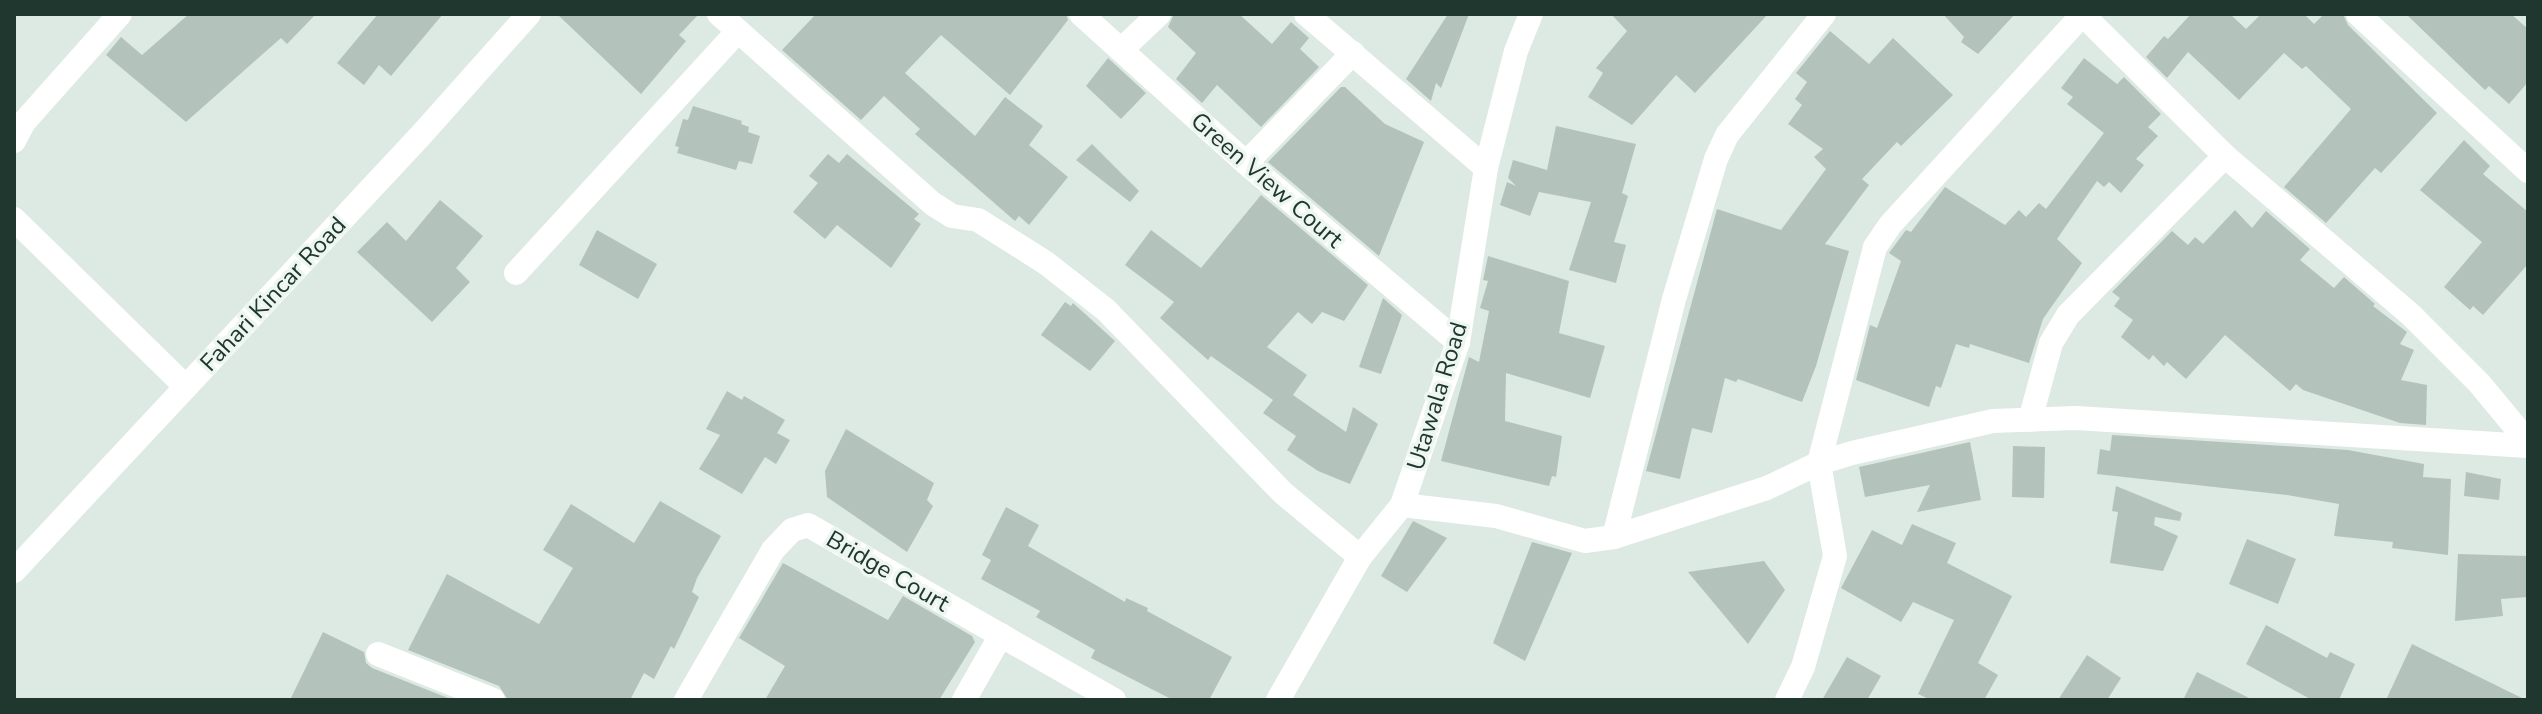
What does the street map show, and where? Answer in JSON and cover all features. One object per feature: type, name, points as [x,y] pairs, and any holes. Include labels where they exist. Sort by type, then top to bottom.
[{"type":"street","points":[[14,141],[24,122],[120,14]]},
{"type":"street","name":"Fahari Kincar Road","points":[[14,571],[529,14]]},
{"type":"street","points":[[719,14],[933,204],[952,216],[978,220],[1046,263],[1106,310],[1283,493],[1360,557]]},
{"type":"street","name":"Green View Court","points":[[1081,14],[1246,163],[1458,342]]},
{"type":"street","points":[[1121,50],[1159,14]]},
{"type":"street","points":[[1306,14],[1486,168]]},
{"type":"street","name":"Utawala Road","points":[[1278,700],[1360,557],[1402,505],[1458,342],[1486,168],[1516,51],[1531,14]]},
{"type":"street","points":[[1614,537],[1674,299],[1716,159],[1727,135],[1824,14]]},
{"type":"street","points":[[1787,700],[1803,667],[1835,556],[1819,463],[1875,247],[1890,225],[2083,14],[2225,156],[2410,314],[2479,383],[2528,444]]},
{"type":"street","points":[[2358,14],[2528,171]]},
{"type":"street","points":[[516,273],[738,31]]},
{"type":"street","points":[[1246,163],[1353,53]]},
{"type":"street","points":[[2030,420],[2051,343],[2068,315],[2225,156]]},
{"type":"street","points":[[14,219],[186,387]]},
{"type":"street","points":[[1402,505],[1496,516],[1585,541],[1614,537],[1767,488],[1819,463],[1993,421],[2076,418],[2528,444]]},
{"type":"street","name":"Bridge Court","points":[[686,700],[773,550],[792,530],[808,525],[1114,700]]},
{"type":"street","points":[[964,700],[1001,635]]},
{"type":"street","points":[[378,654],[493,700]]},
{"type":"building","points":[[189,14],[316,14],[287,44],[281,38],[186,122],[106,55],[121,37],[142,55]]},
{"type":"building","points":[[378,14],[443,14],[391,76],[379,65],[364,85],[337,63]]},
{"type":"building","points":[[557,14],[699,14],[679,35],[686,41],[641,94]]},
{"type":"building","points":[[816,14],[1066,14],[1068,20],[1010,95],[941,35],[905,73],[975,136],[1005,97],[1043,126],[1029,145],[1068,177],[1029,225],[1019,216],[1015,221],[915,134],[920,129],[884,96],[861,120],[782,50]]},
{"type":"building","points":[[1174,14],[1239,14],[1272,44],[1291,22],[1309,38],[1300,49],[1319,67],[1261,127],[1217,85],[1202,103],[1176,79],[1196,53],[1168,27]]},
{"type":"building","points":[[1448,14],[1469,14],[1441,88],[1436,83],[1431,101],[1406,79]]},
{"type":"building","points":[[1611,14],[1768,14],[1695,93],[1676,75],[1632,125],[1588,97],[1603,73],[1596,68],[1627,31]]},
{"type":"building","points":[[1943,14],[2015,14],[1978,54],[1961,42],[1964,37]]},
{"type":"building","points":[[2191,14],[2230,14],[2246,29],[2261,14],[2304,14],[2314,24],[2324,14],[2343,14],[2348,25],[2437,113],[2381,173],[2375,168],[2326,223],[2284,187],[2351,109],[2306,66],[2302,69],[2284,53],[2239,100],[2188,52],[2167,78],[2146,57],[2164,36],[2168,39]]},
{"type":"building","points":[[2406,14],[2511,14],[2528,29],[2528,82],[2509,104],[2489,86],[2485,90]]},
{"type":"building","points":[[1830,31],[1869,64],[1893,38],[1953,95],[1901,146],[1897,142],[1862,179],[1869,185],[1825,244],[1849,251],[1816,366],[1802,402],[1738,379],[1736,382],[1725,378],[1712,433],[1692,428],[1680,479],[1646,471],[1717,209],[1781,230],[1826,169],[1814,157],[1823,149],[1788,124],[1802,105],[1795,99],[1807,82],[1796,73]]},
{"type":"building","points":[[1108,58],[1146,93],[1121,119],[1086,86]]},
{"type":"building","points":[[2084,58],[2117,84],[2124,77],[2161,114],[2148,127],[2158,136],[2136,159],[2144,165],[2121,193],[2109,182],[2104,187],[2097,181],[2057,239],[2082,263],[2043,319],[2029,363],[1970,344],[1969,348],[1956,344],[1941,388],[1936,386],[1929,407],[1856,380],[1870,325],[1877,328],[1901,261],[1889,253],[1906,230],[1911,232],[1945,187],[2005,225],[2019,210],[2026,217],[2039,203],[2046,209],[2104,133],[2067,104],[2073,97],[2061,88]]},
{"type":"building","points":[[1341,87],[1345,87],[1385,124],[1424,142],[1379,256],[1268,162]]},
{"type":"building","points":[[693,106],[742,121],[741,124],[749,127],[748,132],[760,136],[752,164],[739,161],[736,170],[677,153],[679,147],[675,146],[683,119],[688,120]]},
{"type":"building","points":[[1556,126],[1636,144],[1622,193],[1628,196],[1614,242],[1626,245],[1616,283],[1569,270],[1591,202],[1539,192],[1530,216],[1500,205],[1507,182],[1516,186],[1508,178],[1513,160],[1547,170]]},
{"type":"building","points":[[2464,140],[2490,166],[2483,174],[2528,212],[2528,264],[2483,315],[2473,306],[2470,310],[2444,287],[2482,242],[2420,190]]},
{"type":"building","points":[[1092,144],[1139,191],[1130,202],[1076,160]]},
{"type":"building","points":[[828,154],[839,163],[847,154],[919,214],[914,219],[921,224],[891,268],[837,225],[825,239],[793,212],[818,183],[809,176]]},
{"type":"building","points":[[1261,195],[1368,285],[1344,321],[1322,312],[1312,324],[1298,312],[1267,347],[1307,375],[1293,395],[1346,432],[1353,407],[1378,424],[1350,484],[1318,471],[1287,450],[1296,436],[1263,413],[1273,400],[1211,356],[1208,360],[1160,318],[1174,302],[1125,265],[1151,230],[1201,268]]},
{"type":"building","points":[[440,200],[483,236],[456,268],[470,282],[432,322],[357,252],[387,222],[406,241]]},
{"type":"building","points":[[2235,210],[2252,228],[2266,211],[2310,249],[2300,260],[2334,288],[2344,277],[2375,304],[2373,306],[2407,332],[2400,344],[2414,350],[2401,380],[2427,385],[2426,425],[2400,423],[2303,390],[2296,384],[2290,391],[2225,335],[2186,379],[2167,362],[2164,366],[2153,355],[2149,360],[2121,337],[2133,320],[2114,306],[2120,298],[2112,292],[2172,231],[2188,245],[2195,237],[2203,244]]},
{"type":"building","points":[[597,230],[657,264],[638,299],[579,265]]},
{"type":"building","points":[[1488,256],[1569,281],[1559,333],[1605,346],[1590,398],[1506,373],[1505,421],[1562,436],[1556,477],[1552,476],[1549,486],[1441,461],[1469,357],[1479,362],[1489,311],[1480,308],[1488,281],[1483,280]]},
{"type":"building","points":[[1383,298],[1402,315],[1381,374],[1359,367]]},
{"type":"building","points":[[1065,302],[1071,306],[1073,303],[1115,341],[1090,371],[1041,335]]},
{"type":"building","points":[[727,391],[742,400],[744,396],[785,420],[777,433],[790,440],[776,464],[765,457],[742,494],[699,469],[720,435],[706,429]]},
{"type":"building","points":[[846,429],[934,483],[927,500],[933,506],[907,552],[827,497],[825,471]]},
{"type":"building","points":[[2112,435],[2348,450],[2424,464],[2423,477],[2451,479],[2448,555],[2392,548],[2393,542],[2334,536],[2339,504],[2287,495],[2097,474],[2100,449],[2110,451]]},
{"type":"building","points":[[1970,442],[1981,500],[1917,512],[1930,485],[1865,497],[1859,467]]},
{"type":"building","points":[[2013,446],[2045,447],[2044,498],[2012,497]]},
{"type":"building","points":[[2466,472],[2501,479],[2499,500],[2464,496]]},
{"type":"building","points":[[2116,486],[2182,513],[2180,521],[2155,517],[2154,525],[2178,536],[2163,571],[2110,563],[2118,512],[2112,511]]},
{"type":"building","points":[[660,501],[721,536],[697,578],[692,592],[699,597],[674,649],[671,646],[654,679],[644,673],[630,700],[508,700],[499,686],[408,650],[447,574],[539,624],[573,568],[543,550],[571,504],[634,543]]},
{"type":"building","points":[[1006,507],[1039,525],[1028,546],[1125,602],[1126,598],[1148,608],[1147,611],[1232,657],[1209,700],[1173,700],[1091,658],[1095,650],[1036,617],[1040,611],[981,579],[991,560],[982,555]]},
{"type":"building","points":[[1413,521],[1447,538],[1407,592],[1381,576]]},
{"type":"building","points":[[1912,524],[1956,543],[1947,563],[2012,596],[1978,663],[1998,675],[1984,700],[1931,700],[1918,694],[1954,620],[1913,602],[1901,622],[1841,588],[1872,530],[1902,545]]},
{"type":"building","points":[[2247,539],[2296,559],[2278,604],[2229,584]]},
{"type":"building","points":[[1532,542],[1572,553],[1525,661],[1493,643]]},
{"type":"building","points":[[2458,554],[2528,556],[2528,597],[2501,599],[2503,616],[2455,621]]},
{"type":"building","points":[[1764,561],[1785,590],[1748,644],[1688,572]]},
{"type":"building","points":[[783,563],[888,620],[903,596],[972,636],[975,642],[939,700],[765,700],[785,666],[739,638]]},
{"type":"building","points":[[2266,625],[2327,658],[2330,652],[2355,664],[2339,700],[2312,700],[2246,664]]},
{"type":"building","points":[[323,632],[364,652],[366,663],[372,668],[453,700],[290,700]]},
{"type":"building","points":[[2412,644],[2473,674],[2526,700],[2386,700]]},
{"type":"building","points":[[2087,655],[2121,678],[2107,700],[2058,700]]},
{"type":"building","points":[[1847,657],[1881,676],[1867,700],[1822,700]]},
{"type":"building","points":[[2197,672],[2253,700],[2183,700]]}]
